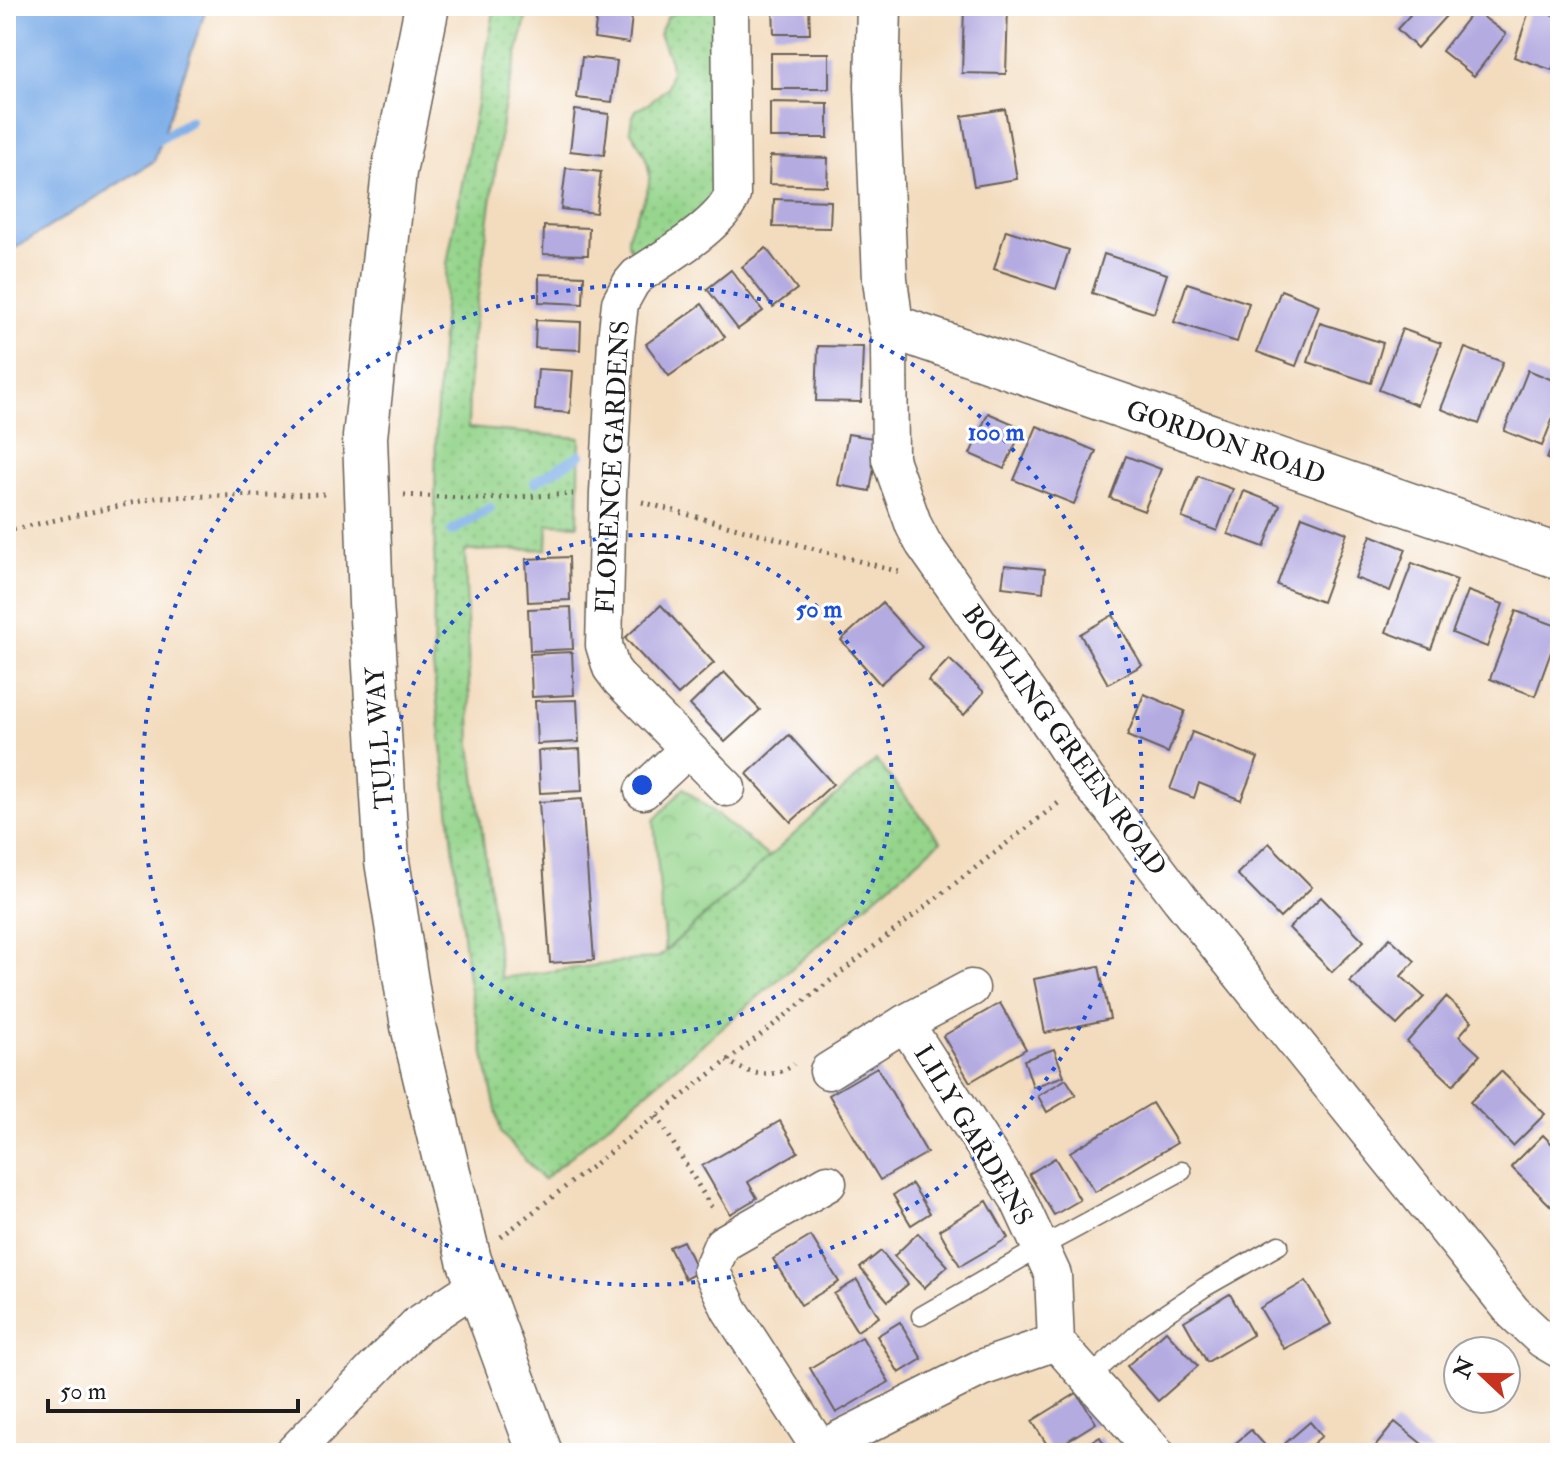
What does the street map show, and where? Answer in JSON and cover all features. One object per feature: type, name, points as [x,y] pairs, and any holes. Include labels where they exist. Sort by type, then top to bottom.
[{"type":"street","name":"TULL WAY","points":[[427,6],[394,172],[365,437],[371,603],[387,861],[413,1026],[481,1264],[540,1453]]},
{"type":"street","name":"FLORENCE GARDENS","points":[[727,788],[620,680],[607,658],[604,645],[608,493],[620,303],[637,276],[720,216],[732,195],[730,6]]},
{"type":"street","name":"BOWLING GREEN ROAD","points":[[879,6],[877,86],[884,264],[891,326],[890,459],[914,526],[1087,780],[1189,911],[1513,1312],[1543,1340],[1560,1350]]},
{"type":"street","name":"GORDON ROAD","points":[[891,326],[1560,557]]},
{"type":"street","points":[[643,791],[687,750]]},
{"type":"street","name":"LILY GARDENS","points":[[833,1067],[905,1023],[971,988]]},
{"type":"street","name":"LILY GARDENS","points":[[905,1023],[1018,1199],[1041,1247],[1053,1275],[1056,1342]]},
{"type":"street","points":[[828,1183],[722,1244],[711,1270],[730,1310],[821,1451],[981,1368],[1056,1342],[1156,1453]]},
{"type":"street","points":[[293,1453],[417,1325],[459,1297],[481,1264]]},
{"type":"lane","points":[[921,1316],[1182,1171]]},
{"type":"lane","points":[[1093,1383],[1144,1328],[1205,1287],[1279,1245]]},
{"type":"path","points":[[6,531],[159,497],[367,493],[482,499],[608,493],[954,586]]},
{"type":"path","points":[[481,1264],[727,1060],[1087,780]]},
{"type":"path","points":[[727,1060],[750,1073],[772,1074],[786,1071],[813,1051],[821,1050],[833,1067]]},
{"type":"path","points":[[657,1116],[729,1239]]},
{"type":"green space","points":[[495,6],[529,6],[504,108],[470,355],[468,428],[580,438],[578,525],[548,524],[547,549],[465,551],[471,745],[501,978],[659,957],[876,760],[941,841],[543,1180],[501,1133],[468,980],[433,666],[436,421],[447,264]]},
{"type":"green space","points":[[691,6],[717,6],[717,187],[693,217],[637,256],[630,247],[629,232],[648,190],[649,174],[644,154],[630,130],[632,118],[636,110],[667,88],[670,61],[659,34],[668,16]]},
{"type":"green space","points":[[684,788],[769,857],[665,951],[654,820]]},
{"type":"water","points":[[6,6],[207,6],[154,161],[6,254]]},
{"type":"building","points":[[598,6],[633,6],[629,43],[594,38]]},
{"type":"building","points":[[773,6],[809,6],[810,34],[774,34]]},
{"type":"building","points":[[964,6],[1008,6],[1006,74],[962,73]]},
{"type":"building","points":[[1400,6],[1455,6],[1417,48],[1397,29],[1410,15]]},
{"type":"building","points":[[1530,8],[1560,17],[1560,45],[1552,70],[1514,57]]},
{"type":"building","points":[[1474,10],[1506,34],[1474,76],[1442,51]]},
{"type":"building","points":[[771,53],[829,53],[829,89],[771,89]]},
{"type":"building","points":[[582,57],[617,61],[612,102],[577,98]]},
{"type":"building","points":[[770,102],[828,103],[828,138],[770,138]]},
{"type":"building","points":[[1005,109],[1017,179],[974,186],[962,116]]},
{"type":"building","points":[[575,110],[609,114],[604,155],[570,151]]},
{"type":"building","points":[[770,156],[828,158],[827,186],[769,184]]},
{"type":"building","points":[[566,168],[601,172],[596,213],[561,209]]},
{"type":"building","points":[[774,199],[831,201],[830,228],[773,227]]},
{"type":"building","points":[[544,226],[589,228],[588,255],[543,254]]},
{"type":"building","points":[[1006,230],[1069,250],[1056,289],[994,269]]},
{"type":"building","points":[[766,248],[797,289],[773,307],[742,267]]},
{"type":"building","points":[[1104,254],[1167,274],[1154,313],[1092,293]]},
{"type":"building","points":[[731,270],[763,311],[738,329],[707,289]]},
{"type":"building","points":[[539,274],[584,276],[583,304],[539,302]]},
{"type":"building","points":[[1187,283],[1249,303],[1237,342],[1174,322]]},
{"type":"building","points":[[1281,290],[1319,305],[1296,366],[1257,352]]},
{"type":"building","points":[[702,304],[725,337],[669,376],[646,344]]},
{"type":"building","points":[[536,320],[581,322],[580,350],[535,348]]},
{"type":"building","points":[[1320,323],[1383,343],[1371,383],[1308,362]]},
{"type":"building","points":[[1402,329],[1441,343],[1417,405],[1379,390]]},
{"type":"building","points":[[818,346],[863,347],[861,402],[816,401]]},
{"type":"building","points":[[1465,348],[1503,362],[1479,424],[1441,409]]},
{"type":"building","points":[[538,369],[573,371],[570,413],[535,410]]},
{"type":"building","points":[[1528,370],[1560,383],[1560,400],[1542,446],[1504,431]]},
{"type":"building","points":[[988,413],[1023,428],[1004,469],[970,454]]},
{"type":"building","points":[[1560,425],[1560,464],[1547,459]]},
{"type":"building","points":[[1037,426],[1096,451],[1074,504],[1014,480]]},
{"type":"building","points":[[848,434],[879,439],[870,491],[838,485]]},
{"type":"building","points":[[1126,456],[1161,469],[1144,511],[1110,498]]},
{"type":"building","points":[[1198,476],[1233,489],[1217,531],[1182,518]]},
{"type":"building","points":[[1244,491],[1280,505],[1264,547],[1228,534]]},
{"type":"building","points":[[1302,516],[1347,533],[1322,602],[1277,585]]},
{"type":"building","points":[[1371,535],[1406,549],[1390,591],[1355,578]]},
{"type":"building","points":[[569,557],[570,600],[528,602],[526,559]]},
{"type":"building","points":[[1412,563],[1457,580],[1431,649],[1386,632]]},
{"type":"building","points":[[1005,565],[1045,569],[1043,592],[1002,587]]},
{"type":"building","points":[[1468,591],[1503,604],[1487,647],[1452,633]]},
{"type":"building","points":[[882,603],[922,647],[880,684],[841,640]]},
{"type":"building","points":[[661,605],[714,663],[678,695],[625,638]]},
{"type":"building","points":[[571,607],[573,649],[530,651],[528,609]]},
{"type":"building","points":[[1516,611],[1560,627],[1535,696],[1490,679]]},
{"type":"building","points":[[1113,615],[1142,665],[1108,684],[1080,634]]},
{"type":"building","points":[[572,652],[574,695],[532,697],[530,654]]},
{"type":"building","points":[[949,659],[984,692],[964,715],[928,681]]},
{"type":"building","points":[[724,672],[760,710],[725,742],[690,705]]},
{"type":"building","points":[[1144,694],[1185,711],[1168,753],[1127,736]]},
{"type":"building","points":[[577,700],[579,742],[537,744],[535,701]]},
{"type":"building","points":[[1192,732],[1258,758],[1241,800],[1199,783],[1194,798],[1170,789]]},
{"type":"building","points":[[789,735],[833,784],[791,822],[747,774]]},
{"type":"building","points":[[580,749],[582,791],[540,793],[538,751]]},
{"type":"building","points":[[582,799],[594,960],[550,963],[539,802]]},
{"type":"building","points":[[1269,843],[1312,887],[1280,918],[1237,874]]},
{"type":"building","points":[[1321,897],[1364,941],[1332,972],[1289,928]]},
{"type":"building","points":[[1390,938],[1415,961],[1401,976],[1424,997],[1397,1025],[1350,982]]},
{"type":"building","points":[[1099,966],[1110,1019],[1045,1033],[1034,979]]},
{"type":"building","points":[[1446,997],[1472,1021],[1459,1036],[1480,1055],[1453,1085],[1407,1042]]},
{"type":"building","points":[[1000,1003],[1026,1049],[970,1082],[943,1036]]},
{"type":"building","points":[[1054,1049],[1064,1076],[1033,1087],[1024,1060]]},
{"type":"building","points":[[877,1067],[927,1153],[880,1180],[829,1095]]},
{"type":"building","points":[[1501,1071],[1545,1114],[1513,1146],[1470,1102]]},
{"type":"building","points":[[1066,1079],[1076,1095],[1047,1112],[1038,1096]]},
{"type":"building","points":[[1152,1103],[1177,1143],[1095,1192],[1070,1152]]},
{"type":"building","points":[[780,1121],[798,1152],[748,1182],[757,1198],[730,1214],[702,1166]]},
{"type":"building","points":[[1543,1135],[1560,1152],[1560,1205],[1555,1210],[1511,1167]]},
{"type":"building","points":[[1055,1158],[1080,1200],[1054,1215],[1029,1174]]},
{"type":"building","points":[[912,1184],[930,1213],[911,1225],[893,1195]]},
{"type":"building","points":[[987,1201],[1008,1238],[960,1266],[939,1230]]},
{"type":"building","points":[[918,1233],[948,1266],[924,1288],[894,1256]]},
{"type":"building","points":[[811,1236],[839,1282],[801,1305],[773,1259]]},
{"type":"building","points":[[683,1241],[698,1272],[685,1279],[669,1247]]},
{"type":"building","points":[[881,1251],[908,1284],[888,1301],[860,1268]]},
{"type":"building","points":[[857,1280],[879,1317],[857,1331],[834,1294]]},
{"type":"building","points":[[1306,1281],[1331,1324],[1284,1349],[1260,1308]]},
{"type":"building","points":[[1230,1294],[1253,1335],[1207,1362],[1184,1321]]},
{"type":"building","points":[[900,1322],[922,1359],[899,1373],[877,1336]]},
{"type":"building","points":[[1166,1331],[1198,1366],[1158,1401],[1127,1366]]},
{"type":"building","points":[[862,1337],[889,1382],[836,1413],[810,1368]]},
{"type":"building","points":[[1077,1393],[1096,1423],[1051,1451],[1032,1421]]},
{"type":"building","points":[[1310,1422],[1322,1436],[1302,1453],[1290,1453],[1283,1445]]},
{"type":"building","points":[[1395,1422],[1433,1453],[1370,1453]]},
{"type":"building","points":[[1251,1430],[1272,1453],[1224,1453]]},
{"type":"building","points":[[1100,1437],[1109,1453],[1070,1453]]},
{"type":"waterway","points":[[153,143],[190,121]]},
{"type":"waterway","points":[[535,482],[580,455]]},
{"type":"waterway","points":[[452,531],[490,508]]}]
